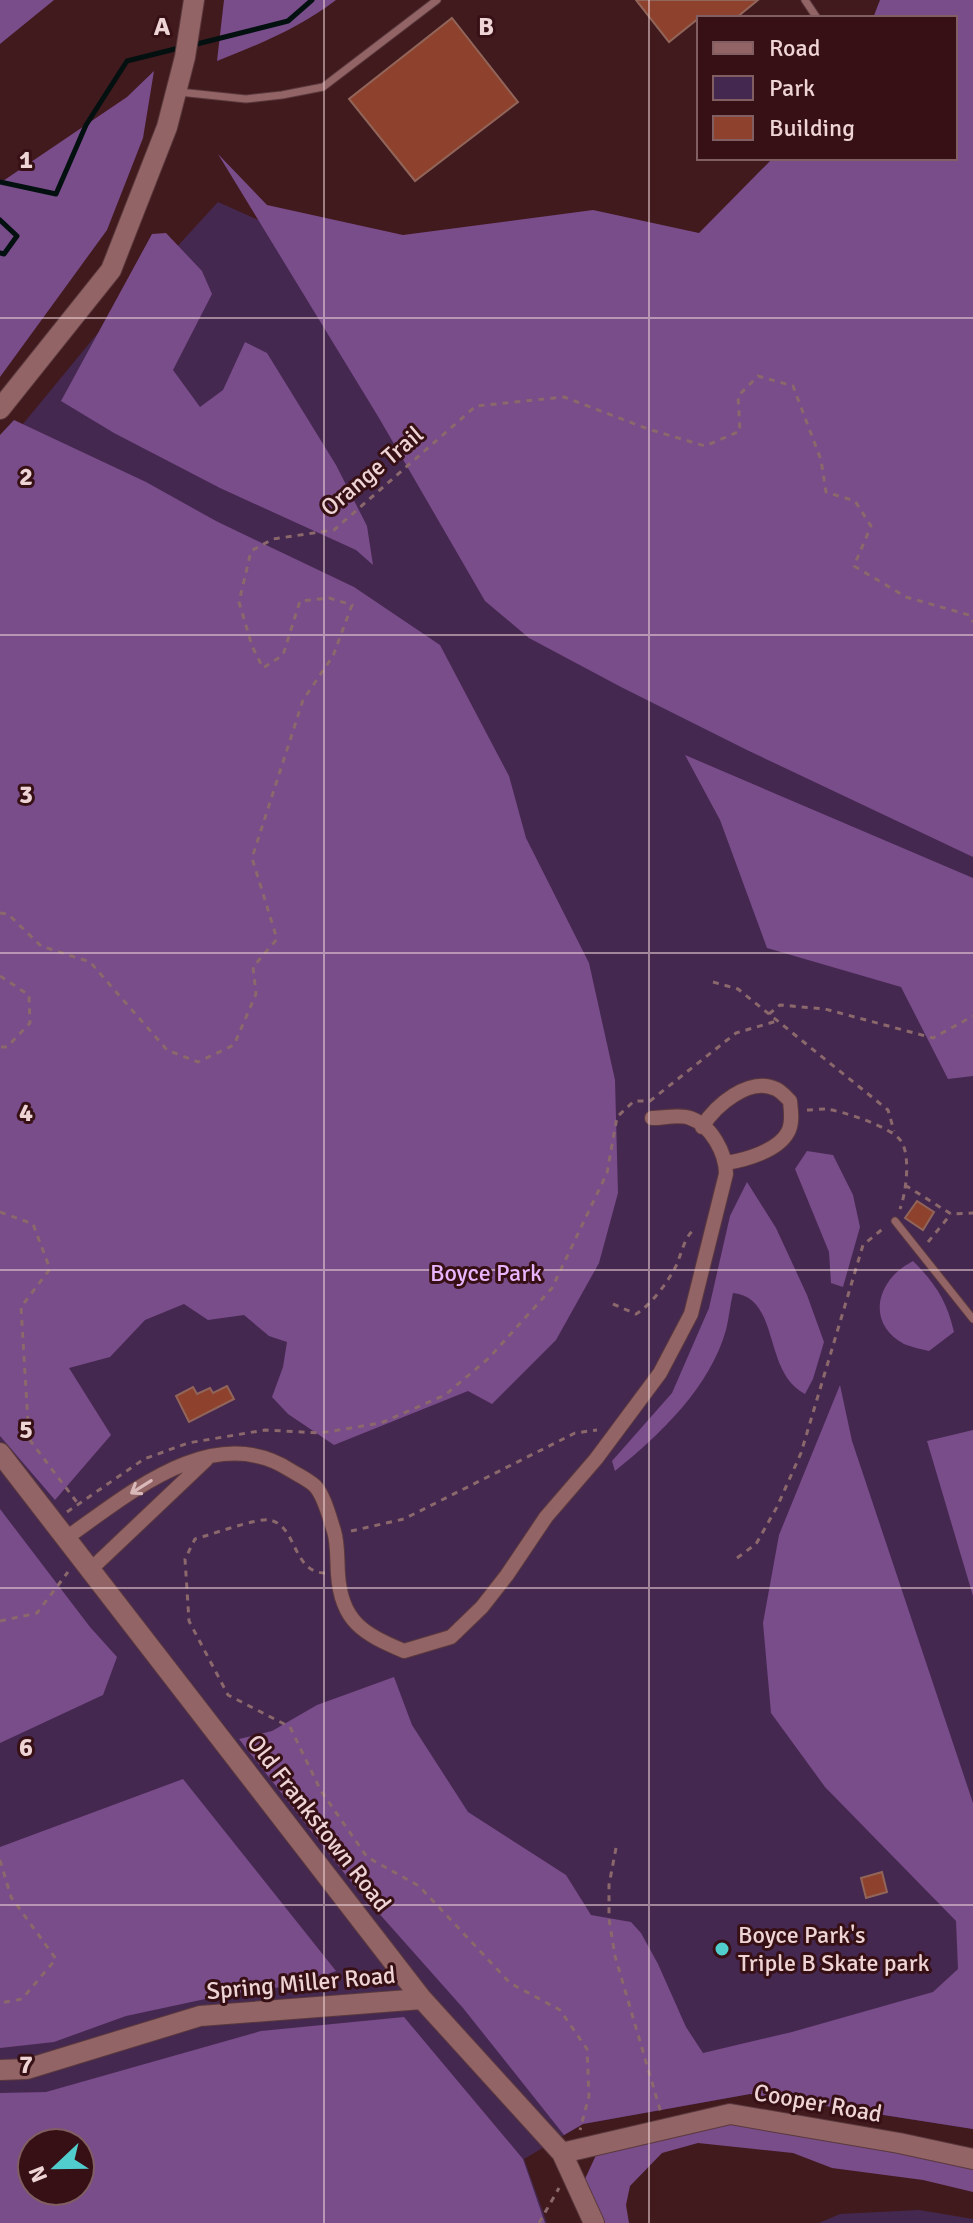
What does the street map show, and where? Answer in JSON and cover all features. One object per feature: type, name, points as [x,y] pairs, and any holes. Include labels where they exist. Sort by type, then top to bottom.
[{"type":"street","points":[[0,409],[111,270],[167,127],[185,57],[194,0]]},
{"type":"street","points":[[702,1127],[711,1112],[731,1097],[759,1085],[776,1089],[790,1101],[792,1122],[787,1134],[773,1146],[742,1160],[726,1163]]},
{"type":"street","points":[[66,1538],[156,1477],[212,1454],[248,1452],[273,1459],[317,1487],[335,1535],[339,1585],[348,1612],[364,1633],[404,1651],[451,1637],[482,1607],[546,1517],[620,1427],[660,1373],[691,1314],[726,1174],[726,1163],[712,1134],[690,1117],[652,1118]]},
{"type":"street","name":"Old Frankstown Road","points":[[0,1453],[422,1999],[569,2158],[594,2223]]},
{"type":"street","points":[[85,1563],[212,1454]]},
{"type":"street","name":"Spring Miller Road","points":[[0,2070],[27,2069],[200,2016],[422,1999]]},
{"type":"street","name":"Cooper Road","points":[[569,2158],[666,2129],[730,2114],[973,2159]]},
{"type":"lane","points":[[176,92],[246,99],[323,87],[437,0]]},
{"type":"lane","points":[[895,1221],[973,1319]]},
{"type":"path","name":"Orange Trail","points":[[0,913],[8,914],[41,946],[90,962],[167,1050],[198,1062],[234,1045],[256,994],[253,967],[277,939],[252,858],[303,700],[333,656],[352,605],[329,598],[300,601],[283,655],[263,668],[252,646],[239,602],[251,551],[273,539],[334,530],[476,406],[564,397],[648,429],[705,446],[740,431],[738,396],[758,376],[793,386],[821,460],[826,492],[855,501],[871,526],[854,566],[906,597],[969,615],[973,622]]},
{"type":"path","points":[[0,976],[29,995],[30,1023],[7,1047],[0,1047]]},
{"type":"path","points":[[713,982],[738,989],[888,1110],[895,1135]]},
{"type":"path","points":[[768,1014],[780,1005],[825,1009],[933,1038],[973,1016]]},
{"type":"path","points":[[51,1519],[80,1505],[119,1474],[144,1459],[188,1443],[265,1430],[320,1433],[381,1423],[445,1395],[489,1358],[552,1288],[607,1173],[617,1117],[634,1101],[650,1101],[736,1033],[777,1021]]},
{"type":"path","points":[[737,1558],[756,1544],[801,1453],[863,1245],[895,1221],[904,1197],[907,1170],[903,1142],[889,1130],[827,1109],[791,1111]]},
{"type":"path","points":[[905,1185],[951,1214],[973,1213]]},
{"type":"path","points":[[0,1212],[33,1224],[50,1269],[21,1307],[29,1439],[91,1520]]},
{"type":"path","points":[[920,1252],[951,1214]]},
{"type":"path","points":[[613,1304],[636,1314],[645,1309],[675,1268],[689,1232],[703,1224],[713,1225]]},
{"type":"path","points":[[335,1535],[404,1519],[575,1433],[620,1427]]},
{"type":"path","points":[[338,1573],[316,1573],[306,1568],[279,1524],[266,1519],[195,1539],[185,1559],[189,1621],[228,1695],[290,1727],[321,1791],[367,1857],[419,1886],[510,1983],[560,2010],[587,2049],[589,2096],[569,2158],[539,2223]]},
{"type":"path","points":[[0,1621],[37,1613],[85,1563]]},
{"type":"path","points":[[616,1848],[609,1896],[615,1956],[666,2129]]},
{"type":"path","points":[[0,1860],[11,1897],[56,1959],[22,1999],[0,2003]]},
{"type":"green space","points":[[0,0],[54,0],[0,44]]},
{"type":"green space","points":[[224,0],[336,0],[264,42],[217,61]]},
{"type":"green space","points":[[880,0],[973,0],[973,857],[621,687],[529,638],[485,601],[379,418],[218,154],[267,205],[403,235],[593,210],[699,233],[771,160],[957,160],[957,16],[874,16]]},
{"type":"green space","name":"Boyce Park","points":[[973,0],[973,2129],[750,2094],[583,2124],[524,2159],[547,2223],[0,2223],[0,452],[97,334],[218,202],[587,366],[951,160],[957,160],[957,16]]},
{"type":"green space","points":[[154,71],[143,138],[107,230],[0,377],[0,183],[127,97]]},
{"type":"green space","points":[[166,233],[202,271],[212,294],[173,370],[200,407],[223,390],[245,342],[267,353],[336,465],[367,526],[373,565],[356,550],[220,488],[114,433],[61,401],[152,234]]},
{"type":"green space","points":[[14,420],[146,482],[216,521],[354,587],[440,645],[509,776],[526,838],[589,963],[615,1080],[618,1193],[599,1263],[556,1340],[492,1404],[468,1391],[334,1445],[288,1414],[272,1397],[283,1367],[287,1342],[269,1336],[244,1315],[208,1320],[184,1304],[145,1320],[110,1357],[69,1368],[111,1435],[55,1500],[0,1436],[0,435]]},
{"type":"green space","points":[[685,755],[973,878],[973,1076],[948,1079],[901,987],[767,948],[720,820]]},
{"type":"green space","points":[[807,1151],[833,1155],[853,1195],[860,1227],[843,1287],[831,1283],[829,1252],[795,1169]]},
{"type":"green space","points":[[747,1182],[776,1228],[807,1295],[824,1342],[813,1379],[805,1394],[792,1384],[782,1370],[766,1321],[758,1308],[748,1298],[733,1293],[726,1330],[718,1351],[696,1390],[666,1426],[615,1471],[612,1461],[672,1393],[709,1308],[730,1216]]},
{"type":"green space","points":[[913,1261],[939,1293],[954,1332],[929,1351],[895,1338],[880,1313],[886,1285],[897,1272]]},
{"type":"green space","points":[[840,1385],[852,1441],[973,1803],[973,2129],[750,2094],[583,2124],[564,2135],[463,2008],[352,1883],[239,1739],[272,1731],[317,1705],[394,1677],[412,1725],[468,1812],[566,1875],[591,1915],[631,1922],[641,1933],[686,2027],[703,2053],[792,2032],[933,1992],[958,1969],[956,1921],[825,1787],[771,1713],[763,1623],[779,1535]]},
{"type":"green space","points":[[973,1430],[973,1596],[927,1441]]},
{"type":"green space","points":[[0,1509],[90,1627],[117,1657],[103,1695],[0,1743]]},
{"type":"green space","points":[[183,1779],[336,1971],[296,1985],[224,1995],[126,2016],[54,2042],[0,2048],[0,1847]]},
{"type":"green space","points":[[404,2017],[523,2159],[545,2223],[0,2223],[0,2093],[46,2092],[261,2031]]},
{"type":"green space","points":[[727,2123],[973,2165],[973,2192],[923,2180],[832,2168],[793,2153],[698,2143],[662,2153],[630,2186],[626,2205],[629,2223],[605,2223],[584,2181],[597,2153]]},
{"type":"green space","points":[[919,2210],[973,2219],[973,2223],[819,2223],[840,2214]]},
{"type":"building","points":[[636,0],[758,0],[738,16],[697,16],[697,20],[669,42]]},
{"type":"building","points":[[452,18],[518,102],[415,181],[349,99]]},
{"type":"building","points":[[917,1201],[934,1212],[923,1230],[905,1218]]},
{"type":"building","points":[[227,1386],[234,1399],[189,1422],[176,1396],[193,1387],[197,1394],[210,1388],[213,1393]]},
{"type":"building","points":[[882,1872],[887,1892],[866,1898],[861,1878]]},
{"type":"waterway","points":[[193,45],[288,21],[312,0]]},
{"type":"waterway","points":[[0,182],[56,194],[86,125],[127,61],[183,47]]},
{"type":"waterway","points":[[0,220],[17,236],[4,254],[0,253]]},
{"type":"place","name":"Boyce Park's Triple B Skate park","points":[[722,1949]]}]
